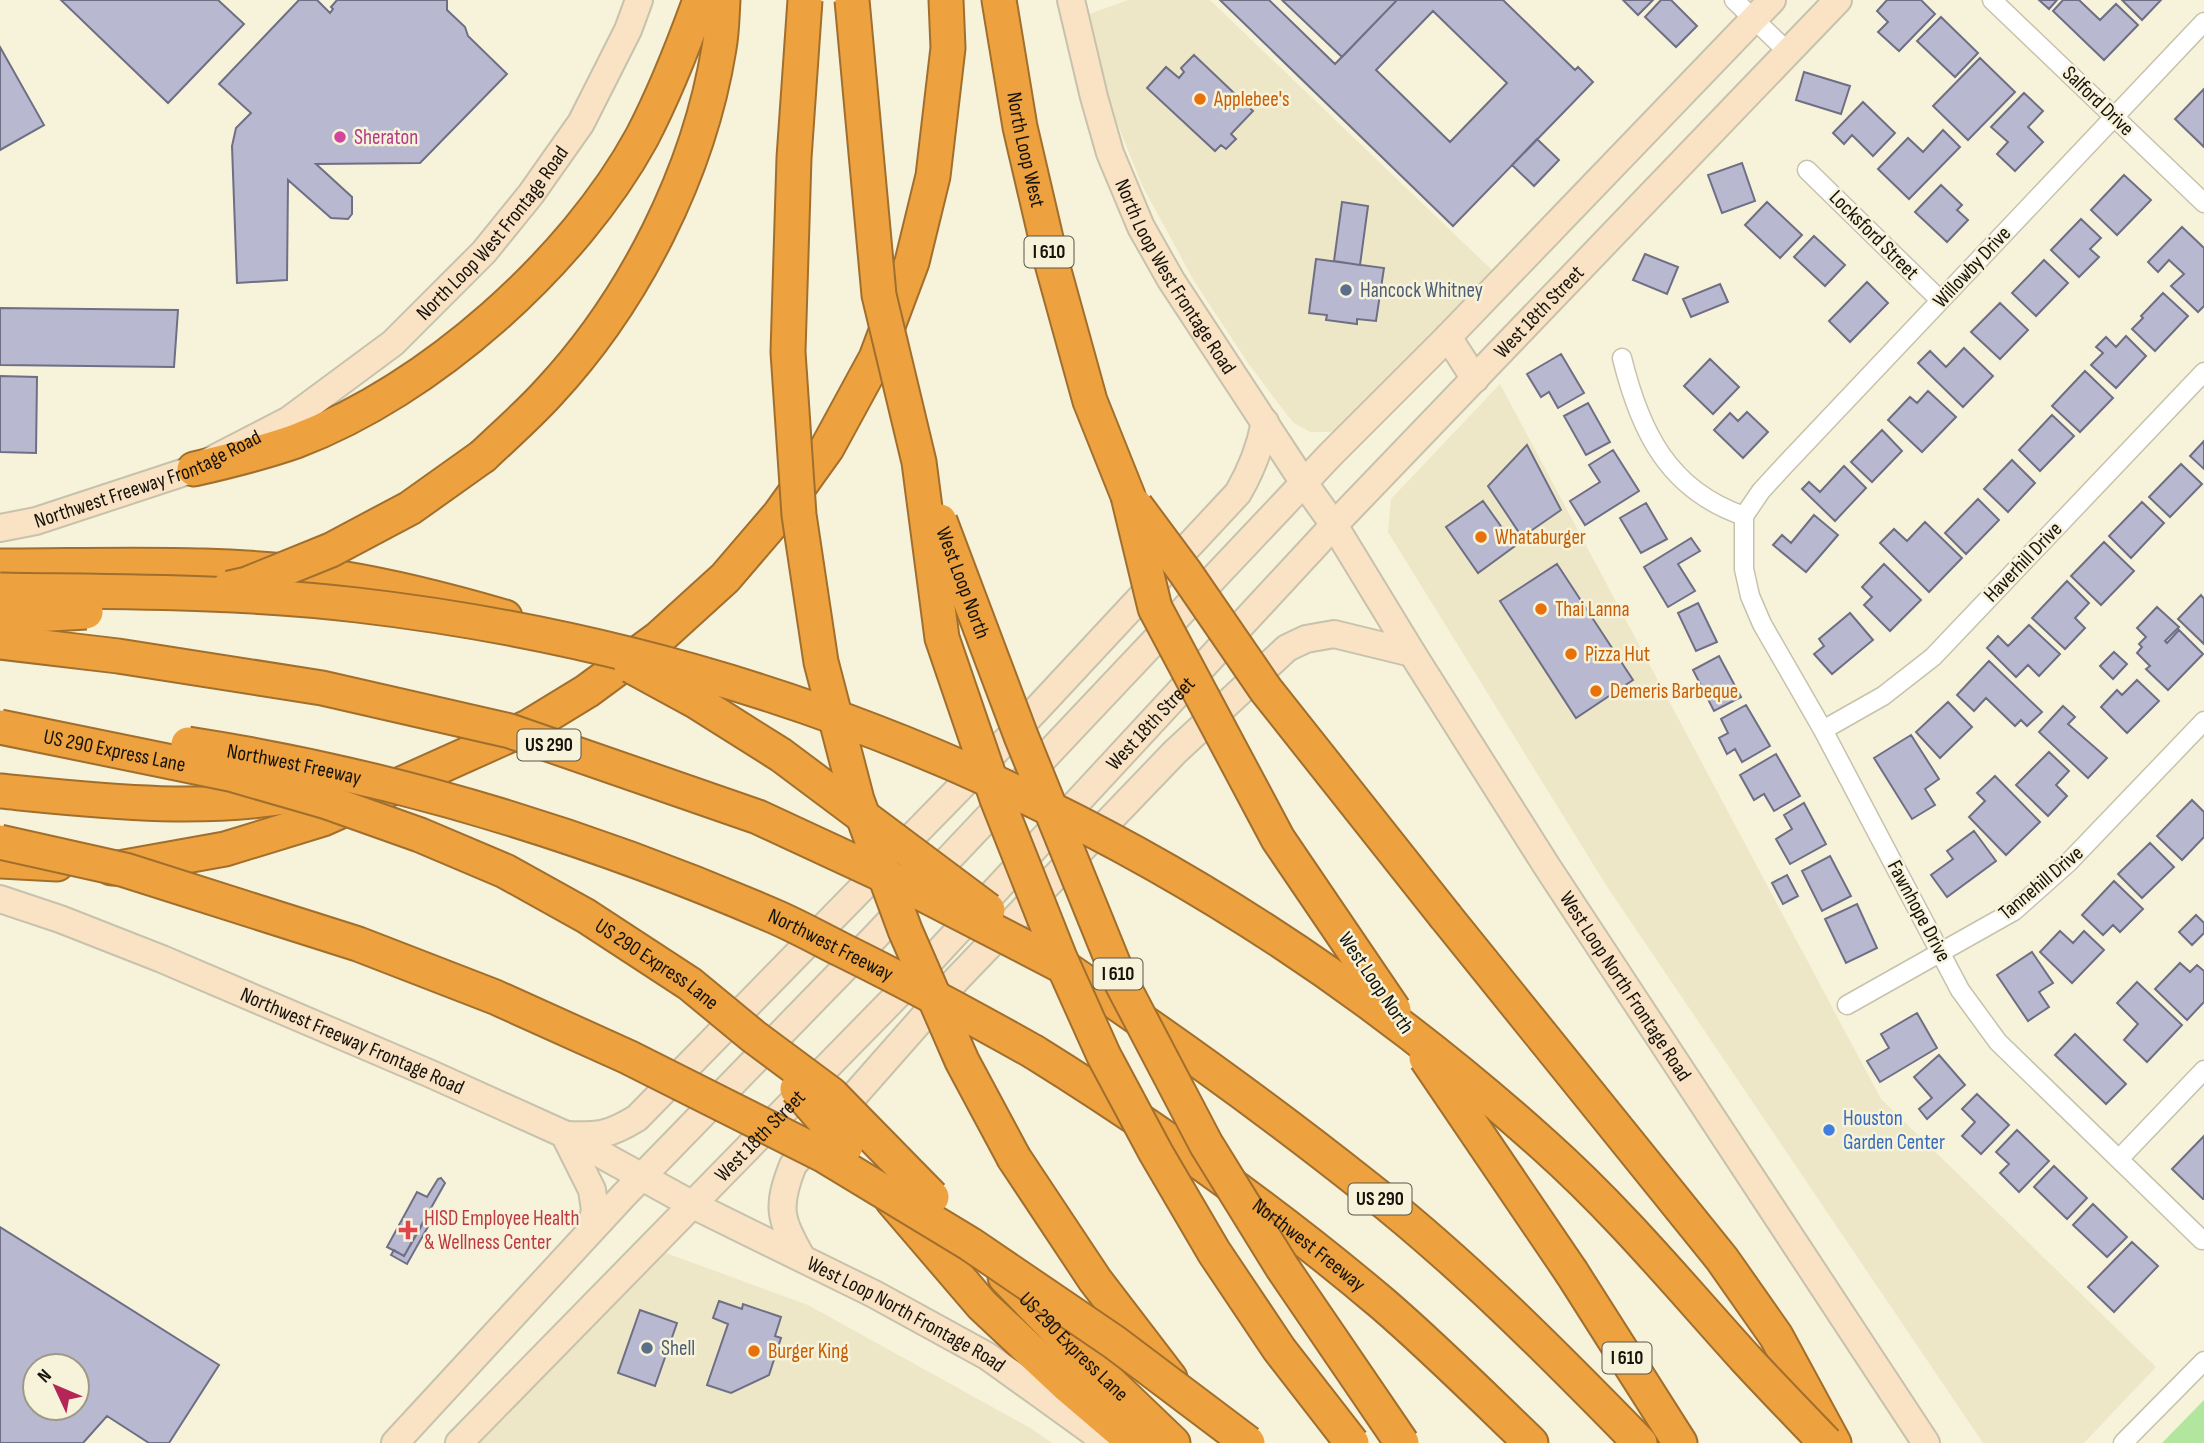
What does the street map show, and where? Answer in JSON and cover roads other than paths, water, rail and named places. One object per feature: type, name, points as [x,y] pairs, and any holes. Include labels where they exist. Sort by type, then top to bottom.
[{"type":"highway","points":[[194,469],[250,457],[299,440],[353,415],[426,370],[486,324],[550,263],[605,194],[640,139],[669,83],[700,0]]},
{"type":"highway","points":[[0,617],[90,612],[158,603],[247,584],[331,550],[410,508],[483,456],[548,393],[593,339],[645,259],[674,197],[702,124],[719,48],[723,0]]},
{"type":"highway","points":[[805,0],[794,158],[788,352],[791,406],[799,515],[821,662],[857,800],[905,930],[957,1049],[1014,1158],[1095,1280],[1135,1334],[1179,1390],[1227,1443]]},
{"type":"highway","name":"I 610","points":[[852,0],[879,295],[919,463]]},
{"type":"highway","points":[[0,861],[119,868],[225,849],[323,819],[540,720],[587,691],[659,638],[725,578],[779,516],[827,448],[876,358],[912,262],[933,176],[948,48],[946,0]]},
{"type":"highway","name":"North Loop West","points":[[999,0],[1020,127],[1051,260],[1090,401],[1128,496]]},
{"type":"highway","points":[[919,463],[942,638],[997,799],[1060,958],[1104,1056],[1156,1153],[1214,1252],[1279,1349],[1352,1443]]},
{"type":"highway","name":"West Loop North","points":[[919,463],[1011,710],[1120,980],[1206,1144],[1282,1267],[1402,1443]]},
{"type":"highway","points":[[1128,496],[1185,572],[1266,690],[1722,1259],[1776,1336],[1834,1443]]},
{"type":"highway","name":"West Loop North","points":[[1128,496],[1154,608],[1278,839],[1572,1273],[1680,1443]]},
{"type":"highway","points":[[0,566],[247,568],[338,577],[429,595],[517,620],[610,655],[697,702],[781,755],[1062,966]]},
{"type":"highway","points":[[0,590],[171,592],[342,603],[552,636],[651,658],[854,723],[1046,805],[1150,859],[1284,941],[1461,1072],[1611,1207],[1826,1443]]},
{"type":"highway","name":"US 290","points":[[0,642],[118,656],[322,688],[510,731],[758,817],[911,888],[1062,966],[1165,1037],[1367,1188],[1484,1290],[1640,1443]]},
{"type":"highway","name":"Northwest Freeway","points":[[0,721],[92,730],[268,758],[450,801],[610,852],[772,915],[940,998],[1034,1052],[1192,1155],[1289,1228],[1384,1305],[1531,1443]]},
{"type":"highway","name":"US 290 Express Lane","points":[[0,727],[230,775],[327,802],[420,835],[505,871],[586,916],[690,984],[753,1036],[831,1094],[910,1172],[993,1264],[1080,1354],[1173,1443]]},
{"type":"highway","points":[[0,791],[122,803],[191,804],[276,799],[368,782],[456,760]]},
{"type":"highway","points":[[0,842],[125,870],[358,944],[495,998],[628,1058],[822,1155],[970,1244],[1114,1342],[1248,1443]]},
{"type":"highway","points":[[753,1036],[982,1305],[1068,1386],[1135,1443]]},
{"type":"main road","name":"North Loop West Frontage Road","points":[[289,420],[393,343],[484,252],[531,194],[581,123],[628,30],[639,0]]},
{"type":"main road","name":"North Loop West Frontage Road","points":[[1071,0],[1110,153],[1141,227],[1171,280],[1334,525]]},
{"type":"main road","points":[[395,1443],[590,1231],[875,937],[1304,483],[1772,0]]},
{"type":"main road","name":"West 18th Street","points":[[459,1443],[918,974],[1334,525],[1838,0]]},
{"type":"main road","points":[[1448,337],[1475,379]]},
{"type":"main road","name":"Northwest Freeway Frontage Road","points":[[0,528],[36,521],[194,469],[289,420]]},
{"type":"main road","points":[[590,1231],[594,1210],[592,1190],[564,1135],[596,1136],[617,1131],[637,1118],[1036,710],[1238,493],[1256,459],[1265,422]]},
{"type":"main road","name":"West Loop North Frontage Road","points":[[1334,525],[1546,865],[1926,1443]]},
{"type":"main road","points":[[802,1258],[785,1229],[781,1210],[785,1184],[793,1165],[957,979],[1175,752],[1287,648],[1306,639],[1334,634],[1412,653]]},
{"type":"main road","name":"Northwest Freeway Frontage Road","points":[[0,899],[61,919],[162,959],[431,1074],[564,1135],[693,1205]]},
{"type":"main road","name":"West Loop North Frontage Road","points":[[693,1205],[874,1294],[987,1356],[1108,1443]]},
{"type":"main road","points":[[456,1379],[489,1411]]},
{"type":"street","points":[[1734,0],[1788,52]]},
{"type":"street","name":"Salford Drive","points":[[1992,0],[2204,203]]},
{"type":"street","name":"Willowby Drive","points":[[1744,516],[1761,491],[1783,467],[2204,22]]},
{"type":"street","name":"Locksford Street","points":[[1807,170],[1940,300]]},
{"type":"street","points":[[1622,358],[1631,394],[1653,444],[1675,473],[1719,508],[1744,516]]},
{"type":"street","name":"Haverhill Drive","points":[[1823,730],[1883,696],[1933,657],[2204,372]]},
{"type":"street","name":"Fawnhope Drive","points":[[1744,516],[1744,569],[1749,596],[1960,990],[1998,1042],[2202,1240]]},
{"type":"street","name":"Tannehill Drive","points":[[1847,1005],[2014,911],[2068,863],[2204,721]]},
{"type":"street","points":[[2119,1159],[2204,1070]]},
{"type":"street","points":[[2123,1443],[2204,1361]]},
{"type":"place","name":"Applebee's","points":[[1200,99]]},
{"type":"place","name":"Sheraton","points":[[340,137]]},
{"type":"place","name":"Hancock Whitney","points":[[1346,290]]},
{"type":"place","name":"Whataburger","points":[[1481,537]]},
{"type":"place","name":"Thai Lanna","points":[[1541,609]]},
{"type":"place","name":"Pizza Hut","points":[[1571,654]]},
{"type":"place","name":"Demeris Barbeque","points":[[1596,691]]},
{"type":"place","name":"Houston Garden Center","points":[[1829,1130]]},
{"type":"place","name":"HISD Employee Health & Wellness Center","points":[[408,1230]]},
{"type":"place","name":"Shell","points":[[647,1348]]},
{"type":"place","name":"Burger King","points":[[754,1351]]}]
